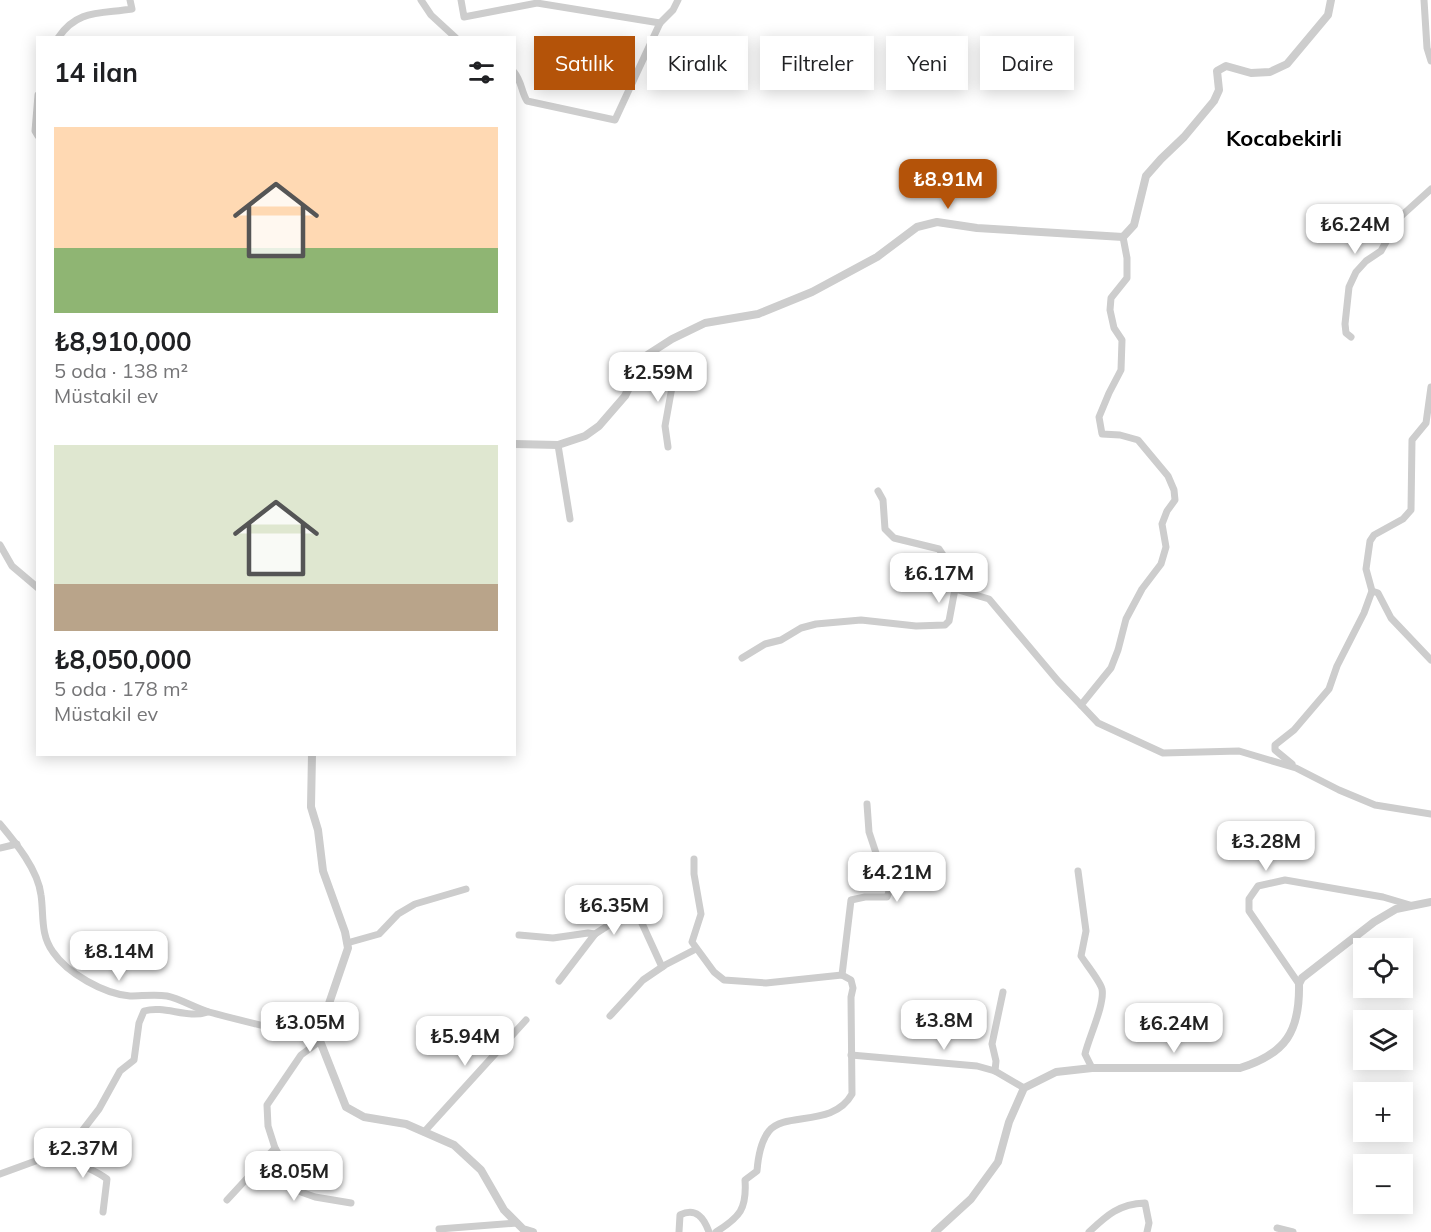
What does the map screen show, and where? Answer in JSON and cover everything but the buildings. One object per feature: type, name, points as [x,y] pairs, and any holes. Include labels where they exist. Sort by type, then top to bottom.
[{"type":"street","points":[[59,36],[64,29],[86,14],[132,9],[130,0]]},
{"type":"street","points":[[421,0],[431,15],[454,36]]},
{"type":"street","points":[[461,0],[464,17],[537,3],[660,23]]},
{"type":"street","points":[[516,75],[521,81],[522,94],[527,101],[615,120],[660,23],[673,10],[678,0]]},
{"type":"street","points":[[1123,237],[1134,225],[1146,176],[1184,137],[1214,101],[1219,90],[1217,71],[1226,66],[1251,73],[1270,72],[1287,64],[1328,15],[1331,0]]},
{"type":"street","points":[[1424,0],[1426,48],[1431,61]]},
{"type":"street","points":[[1351,337],[1346,333],[1345,324],[1349,287],[1356,272],[1381,250],[1399,218],[1431,189]]},
{"type":"street","points":[[516,444],[558,445],[585,436],[599,426],[625,396],[644,357],[672,339],[705,323],[758,314],[812,292],[877,257],[917,226],[937,222],[977,228],[1123,237]]},
{"type":"street","points":[[1081,705],[1111,668],[1126,619],[1142,589],[1161,564],[1166,547],[1162,524],[1175,500],[1174,490],[1168,477],[1138,440],[1120,435],[1102,434],[1099,417],[1121,370],[1122,340],[1114,328],[1110,310],[1111,298],[1127,278],[1127,258],[1123,237]]},
{"type":"street","points":[[644,357],[668,377],[672,387],[665,426],[668,447]]},
{"type":"street","points":[[1296,768],[1275,750],[1275,745],[1294,730],[1329,689],[1337,666],[1364,613],[1372,591],[1366,570],[1370,541],[1374,535],[1402,519],[1411,510],[1412,440],[1426,423],[1431,387]]},
{"type":"street","points":[[558,445],[570,519]]},
{"type":"street","points":[[742,658],[765,644],[782,640],[801,628],[816,624],[861,620],[916,626],[945,625],[949,621],[955,589],[947,561],[939,549],[894,538],[885,529],[883,500],[878,491]]},
{"type":"street","points":[[0,545],[12,566],[36,586]]},
{"type":"street","points":[[955,589],[989,599],[1058,681],[1098,723],[1163,753],[1239,751],[1296,768],[1375,805],[1431,814]]},
{"type":"street","points":[[1372,591],[1378,593],[1391,618],[1431,660]]},
{"type":"street","points":[[312,756],[311,807],[318,830],[323,871],[345,932],[348,948],[322,1024],[320,1041],[346,1107],[364,1117],[406,1124],[454,1145],[481,1170],[504,1210],[523,1229],[532,1232]]},
{"type":"street","points":[[842,975],[851,900],[886,897],[889,892],[870,832],[867,804]]},
{"type":"street","points":[[0,824],[17,843],[41,893],[42,921],[46,939],[53,953],[74,975],[115,994],[166,996],[208,1012],[282,1029],[320,1041]]},
{"type":"street","points":[[0,848],[17,843]]},
{"type":"street","points":[[694,859],[694,874],[701,914],[692,942],[714,972],[724,980],[766,983],[842,975],[851,980],[853,988],[851,997],[852,1094],[847,1103],[842,1108],[813,1118],[777,1124],[770,1129],[764,1138],[757,1171],[745,1180],[746,1192],[743,1209],[734,1221],[716,1232]]},
{"type":"street","points":[[1078,871],[1086,931],[1081,956],[1102,987],[1102,1007],[1090,1032],[1084,1054],[1092,1068]]},
{"type":"street","points":[[1299,984],[1249,911],[1249,899],[1258,886],[1285,880],[1383,897],[1410,905]]},
{"type":"street","points":[[347,943],[379,934],[399,914],[415,904],[466,889]]},
{"type":"street","points":[[935,1232],[971,1199],[998,1162],[1009,1122],[1024,1088],[1056,1072],[1092,1068],[1240,1068],[1257,1063],[1284,1044],[1294,1029],[1299,984],[1302,978],[1374,922],[1396,909],[1431,902]]},
{"type":"street","points":[[559,981],[595,934],[632,910],[640,919],[662,967]]},
{"type":"street","points":[[519,935],[553,938],[595,934]]},
{"type":"street","points":[[610,1016],[643,980],[696,949]]},
{"type":"street","points":[[995,1071],[996,1061],[992,1044],[1003,992]]},
{"type":"street","points":[[0,1174],[63,1151],[79,1135],[99,1109],[120,1071],[134,1060],[139,1023],[144,1011],[156,1008],[192,1014],[208,1012]]},
{"type":"street","points":[[424,1132],[526,1020]]},
{"type":"street","points":[[320,1041],[302,1054],[267,1106],[268,1126],[275,1148],[301,1192],[315,1197],[351,1203]]},
{"type":"street","points":[[851,1055],[977,1066],[995,1071],[1024,1088]]},
{"type":"street","points":[[227,1200],[275,1148]]},
{"type":"street","points":[[63,1151],[70,1160],[99,1172],[107,1179],[103,1212]]},
{"type":"street","points":[[1089,1232],[1111,1213],[1130,1204],[1145,1203],[1149,1223],[1147,1232]]},
{"type":"street","points":[[679,1232],[680,1215],[688,1211],[696,1212],[705,1220],[709,1232]]},
{"type":"street","points":[[439,1229],[517,1223]]},
{"type":"street","points":[[1278,1228],[1293,1232]]},
{"type":"district","name":"Kocabekirli","points":[[1284,138]]}]
